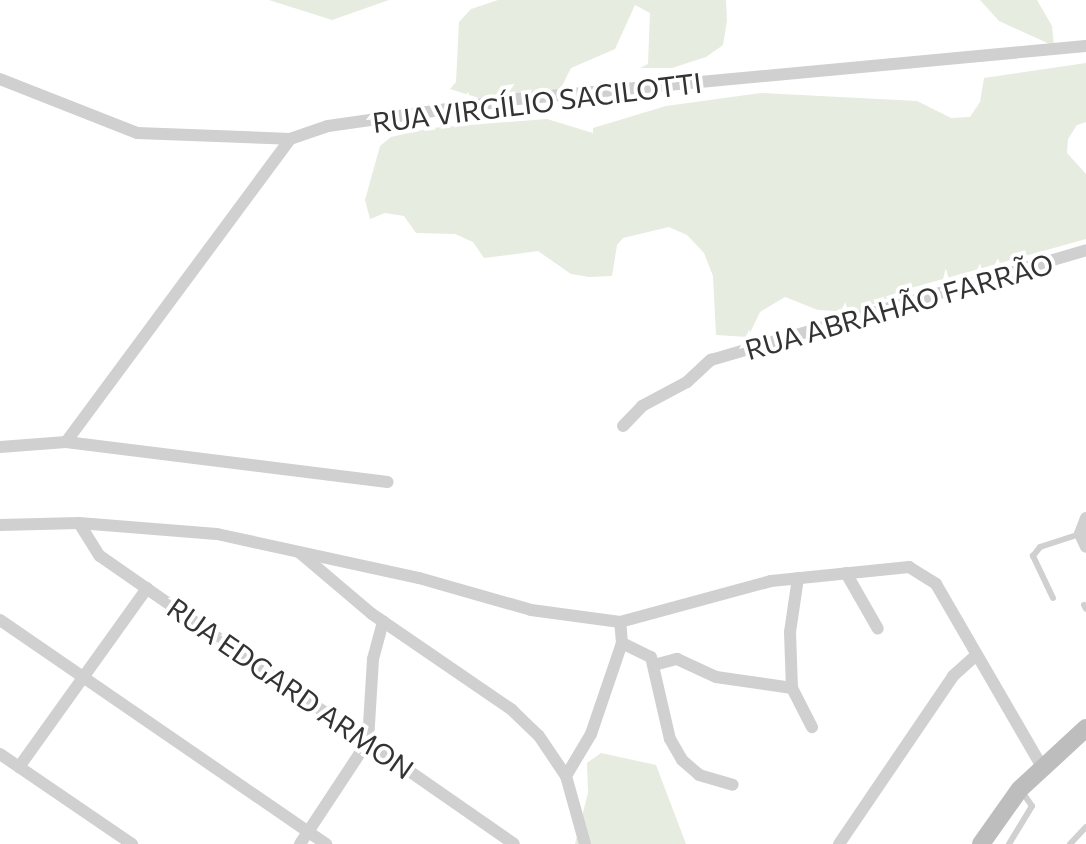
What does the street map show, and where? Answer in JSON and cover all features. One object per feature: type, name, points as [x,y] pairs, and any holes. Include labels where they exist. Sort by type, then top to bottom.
[{"type":"street","name":"RUA VIRGÍLIO SACILOTTI","points":[[0,79],[137,133],[290,139],[328,126],[518,99],[1086,46]]},
{"type":"street","points":[[66,442],[290,139]]},
{"type":"street","name":"RUA ABRAHÃO FARRÃO","points":[[623,426],[642,406],[687,382],[711,360],[1086,250]]},
{"type":"street","points":[[0,447],[66,442],[388,482]]},
{"type":"street","points":[[1086,518],[1080,534],[1086,547]]},
{"type":"street","points":[[0,525],[79,523],[217,534],[296,550],[531,610],[620,622],[798,578],[894,566],[930,576],[1042,767]]},
{"type":"street","name":"RUA EDGARD ARMON","points":[[79,523],[100,556],[514,844]]},
{"type":"street","points":[[296,550],[383,621],[512,710],[554,754],[566,776],[585,844]]},
{"type":"street","points":[[846,573],[878,629]]},
{"type":"street","points":[[798,578],[790,632],[792,688],[812,727]]},
{"type":"street","points":[[19,767],[147,588]]},
{"type":"street","points":[[0,620],[326,844]]},
{"type":"street","points":[[300,844],[368,741],[373,659],[383,621]]},
{"type":"street","points":[[566,776],[591,734],[622,643],[620,622]]},
{"type":"street","points":[[622,643],[645,652],[654,665],[670,739],[682,760],[699,775],[733,785]]},
{"type":"street","points":[[839,844],[953,676],[976,655]]},
{"type":"street","points":[[654,665],[682,660],[716,677],[792,688]]},
{"type":"street","points":[[981,844],[1020,789],[1086,728]]},
{"type":"street","points":[[0,754],[132,844]]},
{"type":"lane","points":[[1053,598],[1033,556],[1040,547],[1080,534]]},
{"type":"lane","points":[[1009,844],[1032,806],[1020,789]]},
{"type":"lane","points":[[1070,844],[1086,827]]},
{"type":"shaded area","points":[[269,0],[389,0],[332,20]]},
{"type":"shaded area","points":[[498,0],[726,0],[727,21],[723,45],[706,57],[672,68],[640,68],[648,64],[650,13],[635,5],[615,49],[571,68],[556,98],[498,104],[450,89],[456,82],[459,22],[471,9]]},
{"type":"shaded area","points":[[980,0],[1037,0],[1052,26],[1054,46],[999,21]]},
{"type":"shaded area","points":[[1086,63],[1086,122],[1077,125],[1068,139],[1067,153],[1086,174],[1086,239],[911,288],[855,312],[818,310],[785,297],[760,312],[748,337],[716,335],[713,276],[704,253],[687,235],[669,227],[623,238],[617,245],[612,276],[589,277],[571,274],[538,251],[484,258],[473,242],[455,234],[416,233],[404,216],[385,213],[370,219],[365,200],[380,146],[391,137],[431,128],[547,119],[593,133],[593,128],[666,106],[761,93],[917,101],[951,118],[970,117],[980,102],[984,78]]},
{"type":"shaded area","points":[[601,753],[656,765],[686,844],[575,844],[588,793],[587,763]]}]
